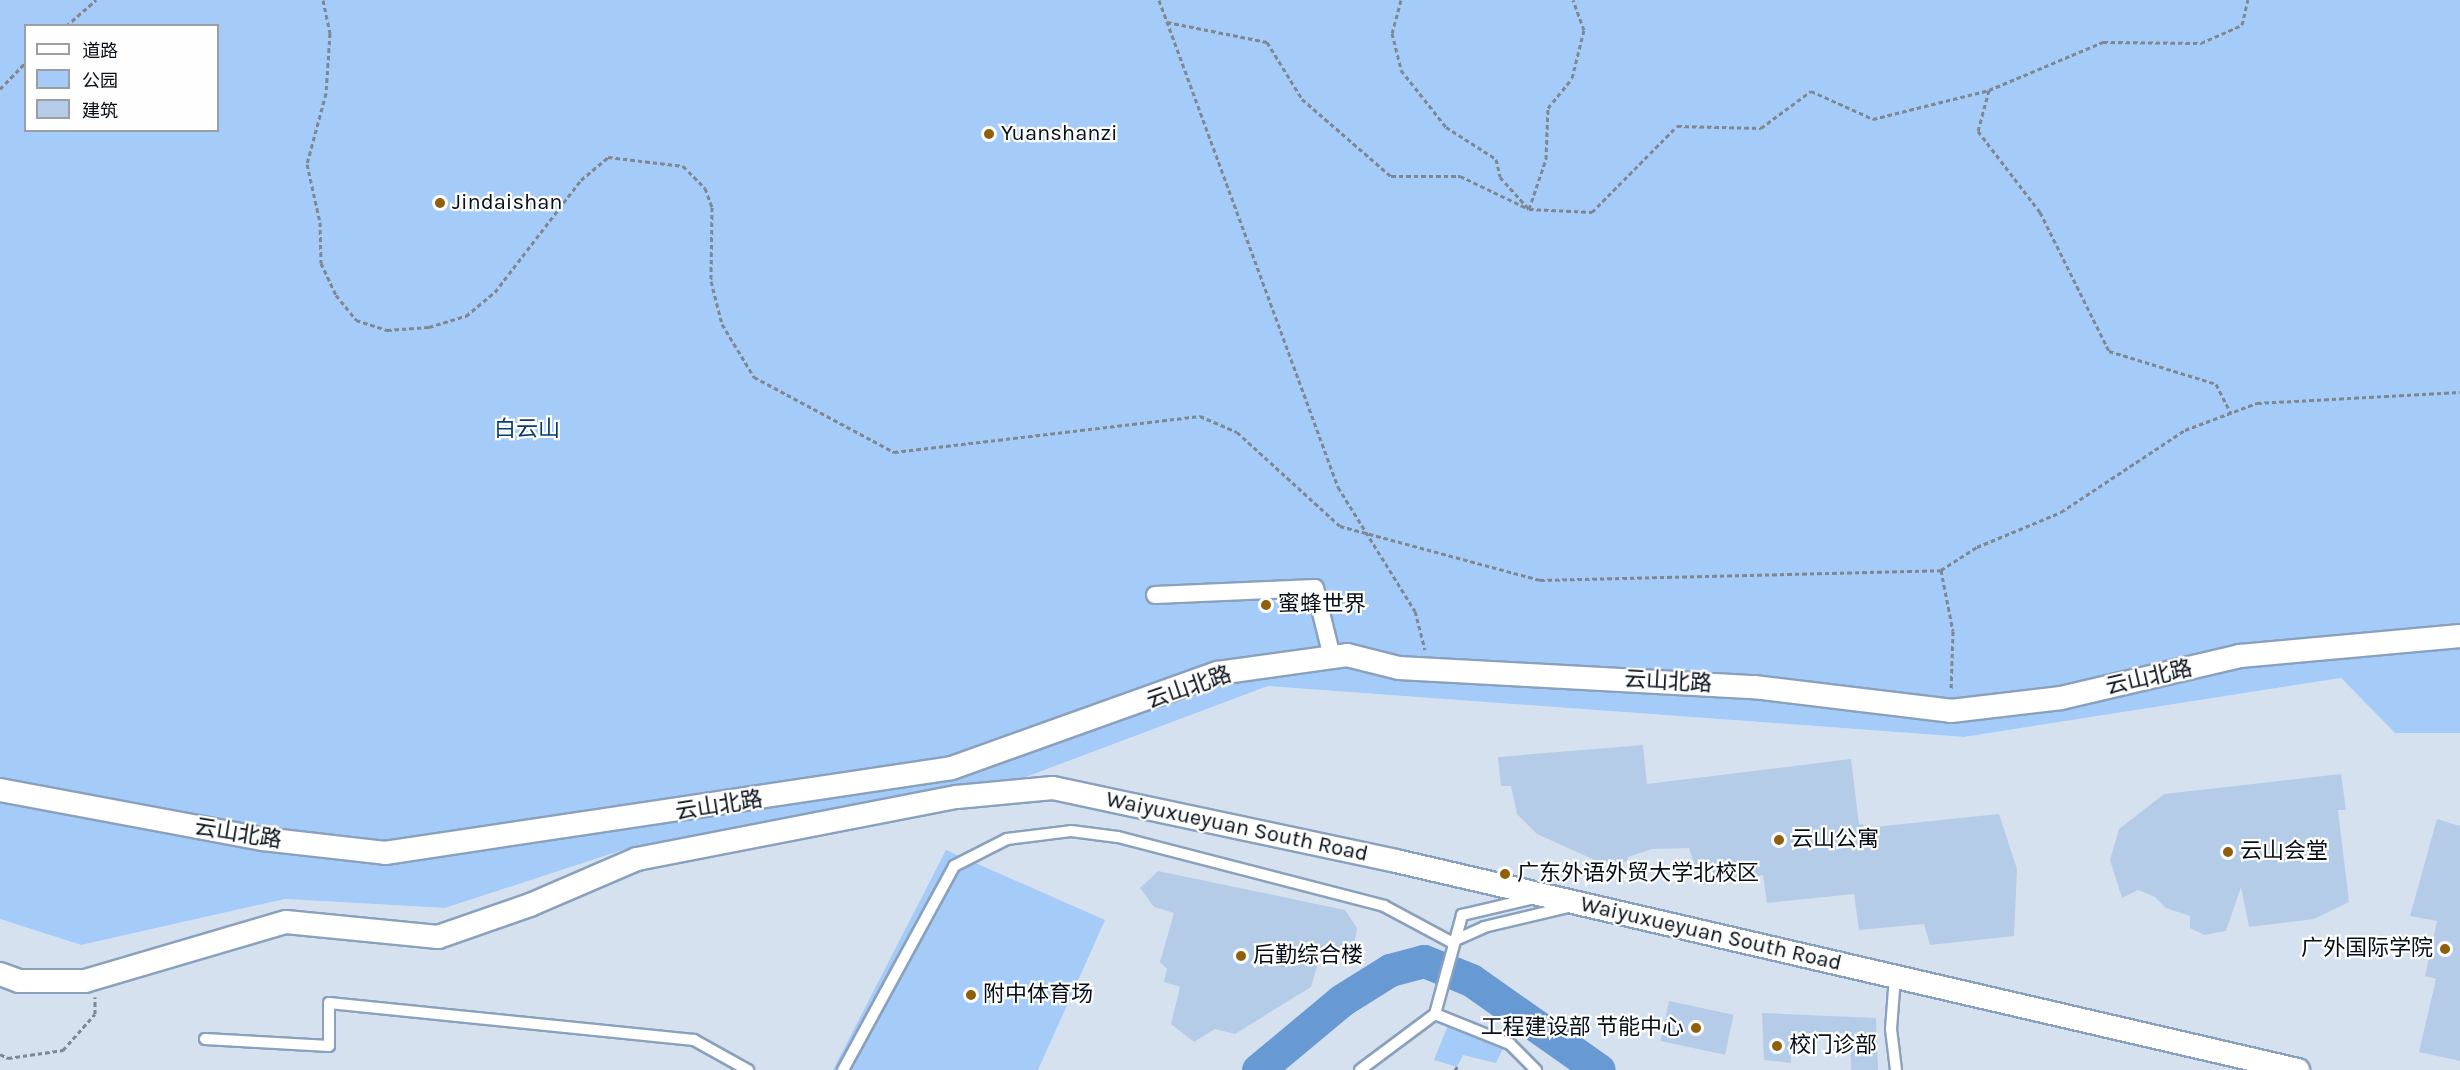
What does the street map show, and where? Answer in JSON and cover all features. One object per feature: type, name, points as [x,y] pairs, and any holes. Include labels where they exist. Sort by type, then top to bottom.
[{"type":"street","points":[[1155,595],[1315,588],[1332,657]]},
{"type":"street","name":"云山北路","points":[[0,790],[263,839],[385,853],[952,768],[1218,673],[1332,657],[1430,669],[1754,687],[1951,711],[2061,698],[2241,656],[2460,636]]},
{"type":"street","points":[[952,768],[957,797]]},
{"type":"street","name":"Waiyuxueyuan South Road","points":[[0,974],[19,981],[95,978],[286,922],[438,936],[530,906],[637,860],[957,797],[1053,788],[1584,904],[2298,1070]]},
{"type":"lane","points":[[843,1070],[954,866],[1007,839],[1071,831],[1118,837],[1384,906],[1451,942],[1514,918],[1584,904]]},
{"type":"lane","points":[[1360,1070],[1435,1014],[1451,942],[1462,915],[1479,907],[1552,897]]},
{"type":"lane","points":[[1895,976],[1891,1029],[1896,1070]]},
{"type":"lane","points":[[206,1039],[329,1046],[329,1002],[694,1040],[748,1070]]},
{"type":"lane","points":[[1435,1014],[1510,1044],[1536,1070]]},
{"type":"path","points":[[68,24],[96,0]]},
{"type":"path","points":[[323,0],[330,33],[326,93],[307,164],[320,222],[321,263],[336,295],[356,320],[387,330],[429,327],[466,316],[495,292],[581,180],[608,157],[673,164],[705,188],[712,207],[711,281],[722,324],[754,377],[783,395],[894,452],[1200,416],[1237,432],[1340,526],[1540,580],[1941,570],[1977,547],[2061,512],[2186,430],[2257,403],[2460,392]]},
{"type":"path","points":[[1159,0],[1266,281],[1298,387],[1338,487],[1369,532],[1415,611],[1430,669]]},
{"type":"path","points":[[1401,0],[1392,33],[1401,70],[1446,127],[1496,159],[1500,177],[1529,209]]},
{"type":"path","points":[[1529,209],[1546,159],[1548,108],[1572,78],[1584,30],[1573,0]]},
{"type":"path","points":[[1167,22],[1267,42],[1302,99],[1391,176],[1460,176],[1529,209],[1592,212],[1677,126],[1761,128],[1810,91],[1873,119],[1989,90],[2103,42],[2200,43],[2242,25],[2248,0]]},
{"type":"path","points":[[0,89],[24,64]]},
{"type":"path","points":[[1989,90],[1978,131],[2040,212],[2109,351],[2216,384],[2231,413]]},
{"type":"path","points":[[1941,570],[1953,631],[1951,711]]},
{"type":"path","points":[[0,1054],[8,1059],[63,1050],[95,1014],[95,978]]},
{"type":"shaded area","name":"广东外语外贸大学北校区","points":[[2341,678],[2395,733],[2460,733],[2460,1070],[0,1070],[0,919],[81,945],[285,899],[445,908],[629,848],[1018,780],[1268,686],[1964,737]]},
{"type":"green space","name":"白云山","points":[[0,0],[2460,0],[2460,733],[2395,733],[2341,678],[1964,737],[1268,686],[1018,780],[629,848],[445,908],[285,899],[81,945],[0,919]]},
{"type":"green space","name":"附中体育场","points":[[946,850],[1105,920],[1038,1070],[833,1070]]},
{"type":"green space","points":[[1451,1018],[1506,1042],[1496,1063],[1463,1055],[1457,1067],[1434,1060]]},
{"type":"building","name":"云山公寓","points":[[1643,745],[1647,784],[1851,759],[1859,824],[1874,827],[1999,814],[2017,869],[2014,936],[1930,945],[1924,924],[1859,930],[1854,894],[1767,903],[1763,875],[1701,885],[1689,848],[1652,849],[1628,857],[1627,862],[1597,861],[1537,834],[1517,814],[1511,786],[1501,786],[1498,757]]},
{"type":"building","name":"云山会堂","points":[[2341,774],[2346,810],[2338,810],[2349,902],[2314,919],[2249,927],[2241,887],[2226,931],[2204,935],[2190,928],[2190,916],[2166,908],[2155,897],[2138,890],[2122,898],[2110,860],[2119,829],[2164,794]]},
{"type":"building","name":"广外国际学院","points":[[2437,819],[2460,826],[2460,1061],[2419,1052],[2436,979],[2425,976],[2437,921],[2410,916]]},
{"type":"building","name":"后勤综合楼","points":[[1158,871],[1345,910],[1357,928],[1355,940],[1339,948],[1323,946],[1311,987],[1235,1034],[1215,1029],[1194,1042],[1171,1024],[1180,987],[1164,982],[1167,969],[1160,962],[1174,913],[1154,907],[1140,888]]},
{"type":"building","name":"工程建设部 节能中心","points":[[1669,1001],[1734,1015],[1725,1055],[1660,1041]]},
{"type":"building","name":"校门诊部","points":[[1762,1013],[1876,1018],[1878,1070],[1851,1070],[1850,1033],[1791,1033],[1791,1063],[1764,1060]]},
{"type":"waterway","points":[[1258,1070],[1342,1000],[1390,970],[1424,961],[1471,980],[1599,1070]]},
{"type":"place","name":"Yuanshanzi","points":[[989,134]]},
{"type":"place","name":"Jindaishan","points":[[440,203]]},
{"type":"place","name":"蜜蜂世界","points":[[1266,605]]},
{"type":"place","name":"云山公寓","points":[[1779,840]]},
{"type":"place","name":"云山会堂","points":[[2228,852]]},
{"type":"place","name":"广东外语外贸大学北校区","points":[[1505,874]]},
{"type":"place","name":"广外国际学院","points":[[2445,949]]},
{"type":"place","name":"后勤综合楼","points":[[1241,956]]},
{"type":"place","name":"附中体育场","points":[[971,995]]},
{"type":"place","name":"工程建设部 节能中心","points":[[1696,1028]]},
{"type":"place","name":"校门诊部","points":[[1777,1046]]}]
